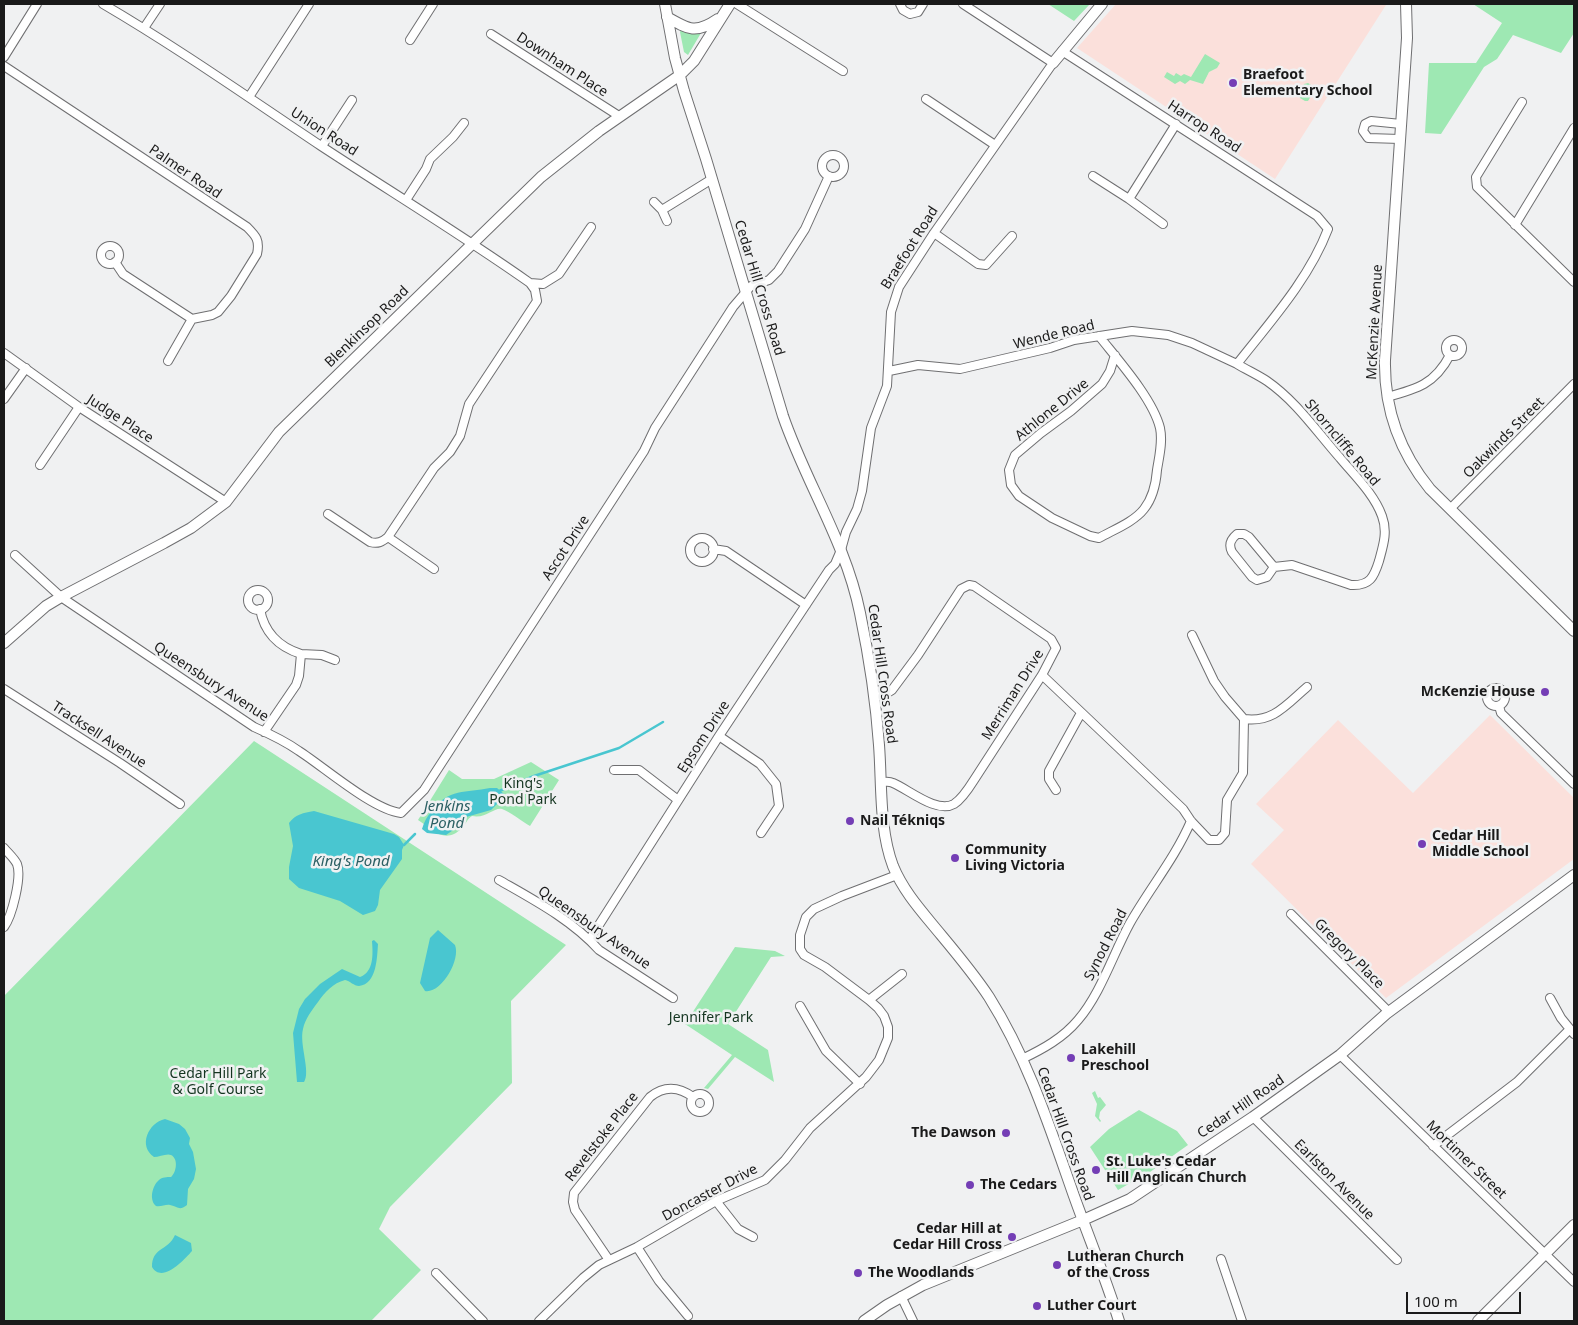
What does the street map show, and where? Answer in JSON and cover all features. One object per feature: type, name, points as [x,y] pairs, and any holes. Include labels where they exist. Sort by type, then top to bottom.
[{"type":"main road","name":"Cedar Hill Cross Road","points":[[665,4],[680,75],[791,439],[841,550],[858,603],[874,697],[888,850],[897,875],[909,895],[989,998],[1022,1059],[1040,1100],[1119,1321]]},
{"type":"main road","name":"Blenkinsop Road","points":[[4,643],[46,606],[177,536],[226,502],[279,432],[541,176],[619,116],[680,75],[694,61],[730,4]]},
{"type":"main road","name":"Braefoot Road","points":[[1053,63],[1102,4]]},
{"type":"main road","name":"McKenzie Avenue","points":[[1406,4],[1407,38],[1384,360],[1387,397],[1398,435],[1409,460],[1430,488],[1574,631]]},
{"type":"main road","points":[[667,17],[682,26],[695,29],[704,28],[722,16]]},
{"type":"main road","name":"Cedar Hill Road","points":[[864,1321],[901,1296],[1130,1199],[1340,1055],[1389,1012],[1574,875]]},
{"type":"main road","points":[[1478,1321],[1574,1225]]},
{"type":"street","points":[[4,57],[37,4]]},
{"type":"street","name":"Union Road","points":[[103,4],[144,28],[530,283]]},
{"type":"street","points":[[144,28],[160,4]]},
{"type":"street","points":[[249,97],[309,4]]},
{"type":"street","points":[[410,40],[433,4]]},
{"type":"street","points":[[736,4],[843,71]]},
{"type":"street","points":[[900,4],[910,14],[918,12],[923,4]]},
{"type":"street","points":[[963,4],[1053,63]]},
{"type":"street","name":"Downham Place","points":[[491,34],[619,116]]},
{"type":"street","name":"Harrop Road","points":[[1062,51],[1288,195],[1318,216],[1328,228],[1321,246],[1290,297],[1237,364]]},
{"type":"street","name":"Braefoot Road","points":[[841,550],[862,491],[871,428],[887,386],[890,322],[894,300],[899,287],[934,233],[1053,63]]},
{"type":"street","name":"Palmer Road","points":[[4,66],[247,227],[255,235],[259,245],[257,254],[227,301],[218,312],[192,319]]},
{"type":"street","points":[[926,99],[995,145]]},
{"type":"street","points":[[322,146],[352,100]]},
{"type":"street","points":[[1522,102],[1476,176],[1477,187],[1574,282]]},
{"type":"street","points":[[1400,139],[1368,138],[1362,130],[1365,124],[1371,121],[1401,124]]},
{"type":"street","points":[[406,200],[426,169],[430,159],[453,137],[464,123]]},
{"type":"street","points":[[1129,199],[1176,124]]},
{"type":"street","points":[[1515,225],[1574,128]]},
{"type":"street","points":[[745,292],[751,286],[769,280],[778,271],[805,229],[829,176]]},
{"type":"street","points":[[1093,176],[1163,224]]},
{"type":"street","points":[[662,210],[712,179]]},
{"type":"street","points":[[654,202],[662,210],[667,221]]},
{"type":"street","points":[[530,283],[543,284],[559,274],[591,227]]},
{"type":"street","points":[[934,233],[978,264],[986,265],[1012,236]]},
{"type":"street","points":[[115,262],[123,274],[192,319],[168,361]]},
{"type":"street","points":[[328,514],[375,544],[382,542],[388,537],[434,468],[450,452],[460,436],[469,404],[537,301],[535,290],[530,283]]},
{"type":"street","name":"Ascot Drive","points":[[401,813],[424,790],[629,475],[660,420],[733,307],[745,292]]},
{"type":"street","name":"Wende Road","points":[[889,371],[918,365],[960,369],[1050,348],[1074,340],[1132,331],[1168,335],[1192,343],[1237,364]]},
{"type":"street","name":"Athlone Drive","points":[[1099,336],[1115,355],[1144,396],[1160,429],[1161,447],[1156,480],[1143,510],[1132,519],[1099,538],[1090,536],[1052,518],[1019,496],[1010,485],[1009,470],[1015,455],[1102,384],[1110,371],[1115,355]]},
{"type":"street","name":"Judge Place","points":[[4,353],[79,407],[226,502]]},
{"type":"street","points":[[1387,397],[1413,390],[1427,383],[1444,368],[1450,355]]},
{"type":"street","name":"Shorncliffe Road","points":[[1237,364],[1267,381],[1286,397],[1322,436],[1359,481],[1375,502],[1382,517],[1385,538],[1376,570],[1370,581],[1361,586],[1351,585],[1292,565],[1274,567]]},
{"type":"street","points":[[4,399],[26,368]]},
{"type":"street","name":"Oakwinds Street","points":[[1450,509],[1574,384]]},
{"type":"street","points":[[40,464],[79,407]]},
{"type":"street","points":[[1237,534],[1244,534],[1249,537],[1274,567],[1272,572],[1257,580],[1252,577],[1232,552],[1229,547],[1230,541],[1237,534]]},
{"type":"street","points":[[388,537],[434,569]]},
{"type":"street","points":[[713,549],[726,550],[806,605]]},
{"type":"street","name":"Epsom Drive","points":[[590,939],[719,736],[829,570],[835,564],[841,550]]},
{"type":"street","name":"Queensbury Avenue","points":[[15,555],[61,597],[246,722],[286,742],[362,795],[393,812],[401,813]]},
{"type":"street","name":"Merriman Drive","points":[[874,697],[884,695],[892,690],[918,656],[961,589],[969,585],[974,586],[1051,639],[1056,648],[1042,675],[974,780],[955,803],[948,806],[934,804],[891,782],[882,782]]},
{"type":"street","points":[[260,609],[261,618],[274,638],[283,646],[301,654],[322,655],[335,660]]},
{"type":"street","points":[[1042,675],[1183,809],[1191,821],[1210,840],[1218,840],[1225,833],[1227,800],[1243,773],[1244,719],[1214,681],[1192,635]]},
{"type":"street","points":[[264,732],[296,685],[299,676],[301,654]]},
{"type":"street","points":[[1244,719],[1256,720],[1267,718],[1307,687]]},
{"type":"street","name":"Tracksell Avenue","points":[[4,689],[120,763],[180,804]]},
{"type":"street","points":[[1499,706],[1501,713],[1574,784]]},
{"type":"street","points":[[1056,790],[1048,779],[1048,770],[1080,713]]},
{"type":"street","points":[[719,736],[760,764],[776,784],[779,806],[761,833]]},
{"type":"street","points":[[614,770],[639,770],[678,800]]},
{"type":"street","name":"Synod Road","points":[[1022,1059],[1041,1050],[1067,1032],[1088,1008],[1132,921],[1183,841],[1191,821]]},
{"type":"street","points":[[4,848],[17,865],[18,876],[11,910],[4,927]]},
{"type":"street","points":[[897,875],[822,904],[814,910],[806,917],[800,935],[800,949],[804,955],[825,967],[869,1000],[902,974]]},
{"type":"street","name":"Queensbury Avenue","points":[[499,880],[532,899],[590,939],[599,950],[674,998]]},
{"type":"street","name":"Gregory Place","points":[[1291,914],[1389,1012]]},
{"type":"street","points":[[1433,1146],[1517,1082],[1572,1032],[1550,998]]},
{"type":"street","name":"Doncaster Drive","points":[[540,1321],[582,1278],[609,1260],[637,1247],[716,1201],[765,1180],[785,1160],[810,1128],[860,1084],[879,1060],[888,1038],[888,1027],[884,1016],[869,1000]]},
{"type":"street","points":[[800,1006],[826,1050],[860,1084]]},
{"type":"street","name":"Mortimer Street","points":[[1340,1055],[1574,1282]]},
{"type":"street","name":"Revelstoke Place","points":[[609,1260],[575,1210],[573,1202],[574,1193],[650,1097],[657,1091],[674,1088],[685,1091],[693,1097]]},
{"type":"street","name":"Earlston Avenue","points":[[1252,1117],[1397,1260]]},
{"type":"street","points":[[716,1201],[738,1229],[753,1237]]},
{"type":"street","points":[[637,1247],[659,1281],[688,1316]]},
{"type":"street","points":[[1221,1259],[1242,1321]]},
{"type":"street","points":[[436,1272],[483,1321]]},
{"type":"street","points":[[901,1296],[913,1321]]},
{"type":"shaded area","name":"Braefoot Elementary School","points":[[1116,4],[1386,5],[1275,179],[1077,48]]},
{"type":"shaded area","name":"Cedar Hill Middle School","points":[[1490,715],[1574,798],[1574,859],[1386,998],[1251,864],[1284,830],[1256,804],[1338,720],[1413,793]]},
{"type":"green space","points":[[1048,4],[1090,4],[1074,21]]},
{"type":"green space","points":[[1473,4],[1574,4],[1574,33],[1561,53],[1513,35],[1497,59],[1484,67],[1441,134],[1425,133],[1429,63],[1476,63],[1502,23]]},
{"type":"green space","points":[[681,29],[701,33],[688,55],[684,52]]},
{"type":"green space","points":[[1205,54],[1220,63],[1217,68],[1209,72],[1203,84],[1190,80],[1185,84],[1180,81],[1175,84],[1164,77],[1167,72],[1174,76],[1176,73],[1181,76],[1184,74],[1191,77]]},
{"type":"green space","points":[[1308,83],[1313,86],[1314,91],[1308,101],[1305,101],[1299,95],[1304,84]]},
{"type":"green space","name":"Cedar Hill Park & Golf Course","points":[[254,741],[566,945],[511,1001],[512,1083],[390,1207],[379,1229],[421,1270],[371,1321],[4,1321],[4,996]]},
{"type":"green space","name":"King's Pond Park","points":[[531,762],[559,780],[530,826],[502,809],[486,815],[472,816],[456,833],[445,836],[418,820],[449,770],[462,779],[494,779]]},
{"type":"green space","name":"Jennifer Park","points":[[735,947],[775,951],[785,956],[771,957],[728,1024],[768,1050],[774,1082],[735,1057],[708,1089],[704,1088],[732,1055],[685,1024]]},
{"type":"green space","points":[[1095,1091],[1098,1098],[1100,1097],[1106,1105],[1100,1112],[1100,1122],[1095,1116],[1097,1104],[1092,1093]]},
{"type":"green space","points":[[1139,1110],[1177,1131],[1188,1145],[1150,1172],[1118,1190],[1090,1147],[1109,1129]]},
{"type":"water","name":"Jenkins Pond","points":[[497,788],[504,794],[502,799],[491,810],[466,817],[459,826],[446,835],[427,833],[422,829],[429,815],[444,798],[458,793]]},
{"type":"water","name":"King's Pond","points":[[314,811],[394,834],[399,837],[404,845],[402,859],[380,890],[378,905],[375,911],[363,915],[340,901],[299,888],[289,879],[293,846],[289,823],[300,814]]},
{"type":"water","points":[[438,930],[455,945],[455,959],[443,982],[431,990],[425,991],[420,983],[430,938]]},
{"type":"water","points":[[374,940],[378,944],[377,956],[373,975],[369,980],[359,986],[345,980],[337,983],[323,995],[307,1018],[302,1035],[306,1077],[304,1082],[297,1082],[293,1033],[299,1009],[305,999],[320,984],[342,969],[360,977],[365,975],[372,962],[372,941]]},
{"type":"water","points":[[165,1119],[179,1124],[185,1129],[190,1138],[189,1144],[193,1152],[196,1169],[194,1179],[188,1189],[187,1205],[180,1208],[168,1205],[156,1206],[153,1200],[152,1193],[157,1183],[162,1178],[171,1177],[176,1166],[174,1157],[171,1155],[154,1157],[147,1147],[147,1135],[150,1130],[159,1121]]},
{"type":"water","points":[[175,1235],[191,1243],[192,1251],[173,1269],[167,1272],[156,1272],[152,1267],[157,1252],[168,1244]]},
{"type":"waterway","points":[[497,792],[534,776],[619,748],[663,722]]},
{"type":"waterway","points":[[404,845],[415,834]]},
{"type":"place","name":"Braefoot Elementary School","points":[[1233,83]]},
{"type":"place","name":"McKenzie House","points":[[1545,692]]},
{"type":"place","name":"Nail Tékniqs","points":[[850,821]]},
{"type":"place","name":"Cedar Hill Middle School","points":[[1422,844]]},
{"type":"place","name":"Community Living Victoria","points":[[955,858]]},
{"type":"place","name":"Lakehill Preschool","points":[[1071,1058]]},
{"type":"place","name":"The Dawson","points":[[1006,1133]]},
{"type":"place","name":"St. Luke's Cedar Hill Anglican Church","points":[[1096,1170]]},
{"type":"place","name":"The Cedars","points":[[970,1185]]},
{"type":"place","name":"Cedar Hill at Cedar Hill Cross","points":[[1012,1237]]},
{"type":"place","name":"Lutheran Church of the Cross","points":[[1057,1265]]},
{"type":"place","name":"The Woodlands","points":[[858,1273]]},
{"type":"place","name":"Luther Court","points":[[1037,1306]]}]
